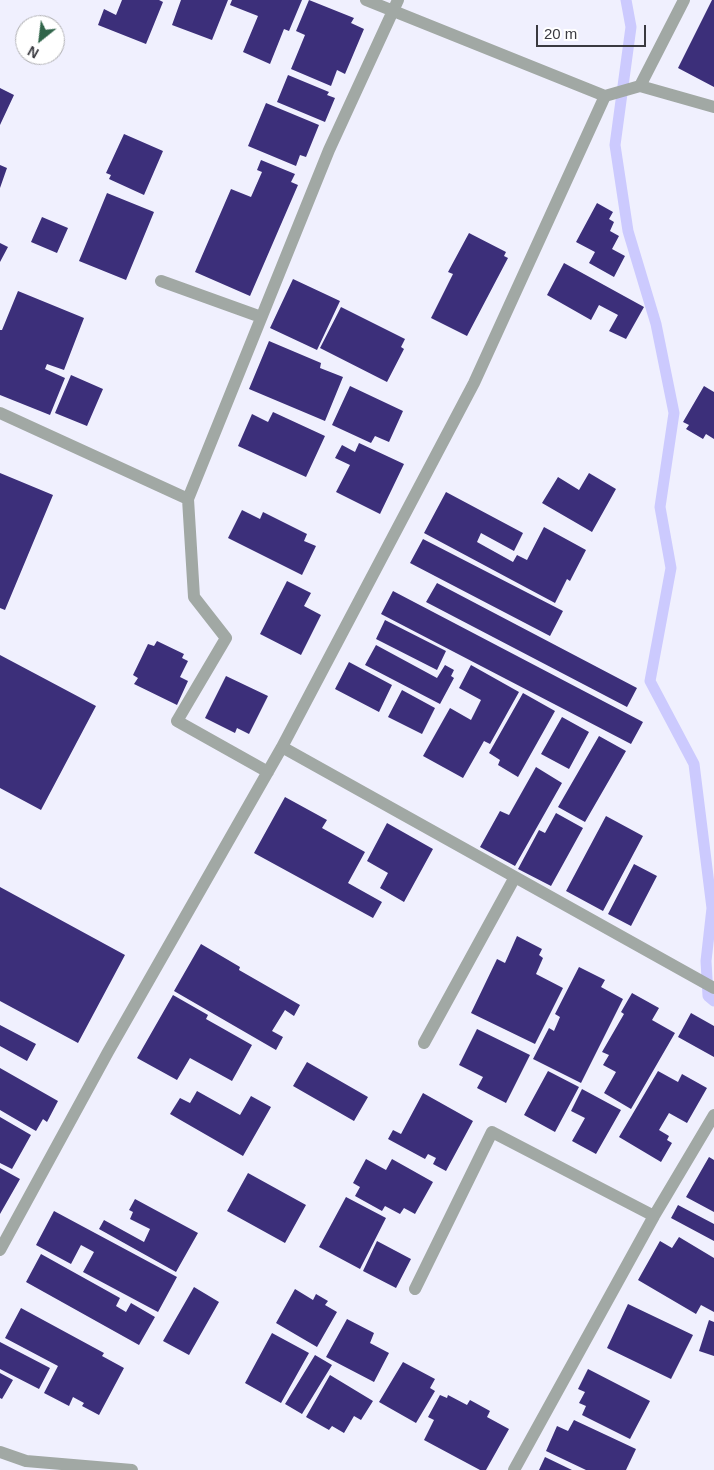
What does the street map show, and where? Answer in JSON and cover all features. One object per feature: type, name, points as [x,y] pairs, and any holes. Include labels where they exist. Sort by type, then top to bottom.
[{"type":"street","points":[[366,0],[395,5],[605,96],[640,86],[714,107]]},
{"type":"street","points":[[640,86],[684,0]]},
{"type":"street","points":[[268,772],[177,721],[226,638],[194,597],[188,499],[329,150],[395,5]]},
{"type":"street","points":[[0,1250],[113,1043],[282,747],[474,383],[605,96]]},
{"type":"street","points":[[161,281],[262,317]]},
{"type":"street","points":[[0,413],[188,499]]},
{"type":"street","points":[[282,747],[714,988]]},
{"type":"street","points":[[424,1042],[515,877]]},
{"type":"street","points":[[514,1470],[654,1216],[714,1115]]},
{"type":"street","points":[[415,1289],[492,1132],[654,1216]]},
{"type":"street","points":[[0,1452],[26,1461],[132,1470]]},
{"type":"building","points":[[122,0],[159,0],[163,2],[146,44],[98,25],[104,9],[116,15]]},
{"type":"building","points":[[181,0],[228,0],[212,40],[172,25]]},
{"type":"building","points":[[232,0],[302,0],[289,31],[284,29],[270,64],[243,52],[258,16],[230,5]]},
{"type":"building","points":[[309,0],[354,18],[351,23],[364,29],[345,74],[337,70],[331,86],[291,69],[305,35],[296,31]]},
{"type":"building","points":[[712,0],[714,0],[714,87],[678,68]]},
{"type":"building","points":[[288,75],[329,92],[327,95],[335,98],[325,122],[277,102]]},
{"type":"building","points":[[0,88],[14,95],[0,125]]},
{"type":"building","points":[[266,103],[319,125],[306,157],[300,155],[296,166],[248,146]]},
{"type":"building","points":[[124,134],[163,151],[144,195],[109,179],[111,175],[106,173]]},
{"type":"building","points":[[261,160],[295,174],[291,182],[298,185],[250,296],[195,272],[231,189],[251,197],[262,172],[257,170]]},
{"type":"building","points":[[0,165],[7,168],[0,188]]},
{"type":"building","points":[[107,193],[154,212],[126,280],[79,261]]},
{"type":"building","points":[[597,203],[613,212],[609,219],[614,222],[610,231],[619,236],[612,249],[625,256],[614,277],[589,263],[595,252],[576,242]]},
{"type":"building","points":[[42,217],[68,228],[57,253],[31,242]]},
{"type":"building","points":[[469,233],[506,252],[504,256],[508,258],[467,336],[431,318],[453,274],[448,272]]},
{"type":"building","points":[[0,243],[8,247],[0,262]]},
{"type":"building","points":[[564,263],[644,307],[626,339],[609,331],[618,315],[599,305],[591,320],[547,295]]},
{"type":"building","points":[[293,279],[340,301],[317,350],[270,328]]},
{"type":"building","points":[[18,291],[84,318],[64,370],[47,364],[45,369],[65,378],[50,415],[0,395],[0,330],[2,330]]},
{"type":"building","points":[[341,307],[405,339],[401,347],[404,349],[387,382],[320,348]]},
{"type":"building","points":[[269,341],[321,363],[320,368],[343,377],[325,421],[249,389]]},
{"type":"building","points":[[71,375],[103,389],[87,426],[55,413]]},
{"type":"building","points":[[350,386],[403,411],[389,442],[375,436],[371,443],[332,425]]},
{"type":"building","points":[[704,386],[714,392],[714,439],[706,434],[703,439],[686,429],[689,425],[683,422]]},
{"type":"building","points":[[273,412],[325,436],[306,477],[238,446],[252,414],[268,422]]},
{"type":"building","points":[[359,443],[404,464],[380,514],[336,492],[350,465],[335,458],[342,445],[355,452]]},
{"type":"building","points":[[0,473],[53,495],[5,610],[0,608]]},
{"type":"building","points":[[589,473],[616,489],[592,532],[542,503],[558,477],[579,490]]},
{"type":"building","points":[[446,492],[523,533],[514,551],[481,533],[477,542],[513,562],[517,555],[527,560],[544,527],[586,550],[570,581],[567,579],[555,603],[424,533]]},
{"type":"building","points":[[242,510],[260,519],[263,512],[307,534],[304,541],[316,546],[302,575],[228,538]]},
{"type":"building","points":[[423,539],[563,611],[550,636],[410,563]]},
{"type":"building","points":[[287,581],[311,593],[304,606],[321,615],[301,655],[260,634]]},
{"type":"building","points":[[437,583],[637,688],[627,707],[426,602]]},
{"type":"building","points":[[393,591],[643,722],[631,744],[381,614]]},
{"type":"building","points":[[385,620],[446,651],[437,670],[376,639]]},
{"type":"building","points":[[157,641],[184,654],[182,658],[188,661],[180,677],[188,681],[177,705],[134,684],[138,678],[133,675],[148,644],[154,646]]},
{"type":"building","points":[[376,645],[437,678],[445,665],[454,670],[451,676],[454,678],[440,704],[365,665]]},
{"type":"building","points":[[0,655],[96,706],[41,810],[0,788]]},
{"type":"building","points":[[349,662],[392,685],[379,712],[335,689]]},
{"type":"building","points":[[471,665],[519,692],[490,744],[484,741],[463,778],[423,756],[450,708],[471,720],[481,700],[459,688]]},
{"type":"building","points":[[226,676],[268,696],[249,734],[237,728],[235,733],[205,718]]},
{"type":"building","points":[[402,690],[435,708],[422,734],[388,717]]},
{"type":"building","points":[[523,693],[555,711],[518,777],[498,765],[500,760],[489,753]]},
{"type":"building","points":[[562,717],[589,732],[569,769],[541,754]]},
{"type":"building","points":[[599,736],[626,751],[585,822],[558,807]]},
{"type":"building","points":[[536,767],[562,783],[515,866],[480,847],[500,811],[509,815]]},
{"type":"building","points":[[285,797],[327,820],[322,828],[365,852],[348,883],[382,902],[373,918],[254,853]]},
{"type":"building","points":[[556,813],[583,828],[551,886],[518,869],[539,830],[545,833]]},
{"type":"building","points":[[606,816],[643,836],[603,911],[566,891]]},
{"type":"building","points":[[387,823],[433,849],[404,902],[380,888],[388,873],[367,861]]},
{"type":"building","points":[[634,864],[657,876],[631,926],[608,914]]},
{"type":"building","points":[[0,887],[125,955],[78,1043],[0,1001]]},
{"type":"building","points":[[517,936],[542,949],[539,955],[543,958],[536,974],[563,988],[535,1044],[471,1013],[497,959],[505,963]]},
{"type":"building","points":[[201,944],[240,967],[239,970],[300,1005],[294,1016],[285,1010],[272,1031],[283,1037],[276,1050],[174,991]]},
{"type":"building","points":[[579,967],[605,980],[601,987],[623,999],[581,1083],[533,1059],[549,1028],[554,1031],[560,1017],[555,1014]]},
{"type":"building","points":[[632,993],[659,1008],[652,1020],[675,1033],[631,1109],[604,1093],[616,1072],[603,1065],[609,1055],[602,1052],[624,1014],[621,1012]]},
{"type":"building","points":[[173,995],[208,1015],[206,1019],[252,1045],[232,1081],[190,1058],[177,1080],[137,1058]]},
{"type":"building","points":[[691,1013],[714,1026],[714,1057],[678,1037]]},
{"type":"building","points":[[0,1025],[36,1044],[27,1061],[0,1046]]},
{"type":"building","points":[[477,1029],[530,1055],[506,1103],[477,1088],[483,1077],[459,1065]]},
{"type":"building","points":[[307,1062],[368,1097],[354,1121],[293,1086]]},
{"type":"building","points":[[0,1068],[58,1101],[47,1122],[43,1119],[36,1131],[0,1110]]},
{"type":"building","points":[[548,1071],[579,1087],[555,1132],[524,1115]]},
{"type":"building","points":[[658,1071],[678,1082],[682,1074],[707,1088],[687,1123],[669,1113],[659,1130],[669,1136],[667,1140],[672,1143],[661,1162],[619,1137]]},
{"type":"building","points":[[582,1089],[621,1110],[596,1154],[572,1141],[585,1118],[571,1111]]},
{"type":"building","points":[[197,1091],[240,1115],[251,1096],[271,1107],[243,1156],[170,1114],[180,1098],[190,1103]]},
{"type":"building","points":[[423,1093],[473,1121],[446,1171],[433,1164],[436,1158],[428,1154],[425,1159],[388,1139],[393,1130],[401,1134]]},
{"type":"building","points":[[0,1117],[31,1135],[12,1169],[0,1163]]},
{"type":"building","points":[[709,1157],[714,1160],[714,1212],[686,1197]]},
{"type":"building","points":[[366,1159],[386,1170],[392,1159],[433,1182],[415,1214],[404,1208],[400,1214],[385,1206],[382,1211],[355,1196],[360,1187],[353,1183]]},
{"type":"building","points":[[0,1168],[20,1179],[0,1214]]},
{"type":"building","points":[[248,1173],[306,1205],[285,1243],[227,1211]]},
{"type":"building","points":[[346,1197],[386,1218],[360,1269],[319,1247]]},
{"type":"building","points":[[135,1199],[198,1233],[176,1272],[99,1229],[104,1220],[144,1242],[150,1229],[130,1219],[133,1212],[129,1210]]},
{"type":"building","points":[[678,1205],[714,1224],[714,1241],[671,1218]]},
{"type":"building","points":[[54,1211],[177,1277],[158,1312],[83,1272],[94,1252],[81,1245],[71,1264],[36,1245]]},
{"type":"building","points":[[679,1237],[714,1258],[714,1312],[701,1305],[696,1314],[638,1280],[660,1241],[672,1248]]},
{"type":"building","points":[[377,1241],[411,1259],[396,1288],[363,1271]]},
{"type":"building","points":[[41,1254],[120,1298],[116,1306],[126,1312],[131,1303],[155,1317],[139,1345],[26,1282]]},
{"type":"building","points":[[194,1287],[219,1302],[189,1355],[163,1341]]},
{"type":"building","points":[[295,1289],[313,1300],[316,1294],[328,1301],[325,1305],[337,1312],[317,1347],[276,1323]]},
{"type":"building","points":[[628,1304],[693,1335],[671,1379],[607,1348]]},
{"type":"building","points":[[21,1308],[104,1353],[102,1356],[124,1368],[99,1415],[82,1406],[84,1403],[73,1397],[69,1406],[44,1393],[58,1366],[5,1338]]},
{"type":"building","points":[[347,1319],[374,1333],[370,1343],[389,1353],[374,1382],[326,1357]]},
{"type":"building","points":[[709,1320],[714,1322],[714,1356],[699,1351]]},
{"type":"building","points":[[272,1333],[309,1353],[281,1403],[245,1383]]},
{"type":"building","points":[[0,1342],[50,1368],[39,1389],[0,1369]]},
{"type":"building","points":[[315,1355],[332,1365],[302,1414],[285,1404]]},
{"type":"building","points":[[403,1362],[435,1379],[430,1388],[435,1391],[416,1423],[379,1402]]},
{"type":"building","points":[[588,1369],[650,1401],[630,1439],[582,1415],[586,1406],[579,1403],[585,1392],[578,1389]]},
{"type":"building","points":[[0,1373],[13,1380],[2,1399],[0,1398]]},
{"type":"building","points":[[330,1375],[373,1401],[361,1420],[354,1416],[344,1433],[332,1426],[329,1430],[306,1417]]},
{"type":"building","points":[[440,1395],[447,1398],[448,1395],[467,1405],[470,1400],[490,1411],[487,1417],[509,1429],[486,1470],[480,1470],[424,1440],[434,1420],[428,1417]]},
{"type":"building","points":[[574,1420],[636,1449],[626,1470],[586,1470],[546,1451],[557,1426],[568,1431]]},
{"type":"building","points":[[545,1457],[572,1470],[539,1470]]},
{"type":"waterway","points":[[626,0],[631,27],[615,145],[628,231],[656,324],[674,413],[660,507],[671,568],[650,681],[694,764],[712,908],[706,961],[708,996],[714,1001]]}]
